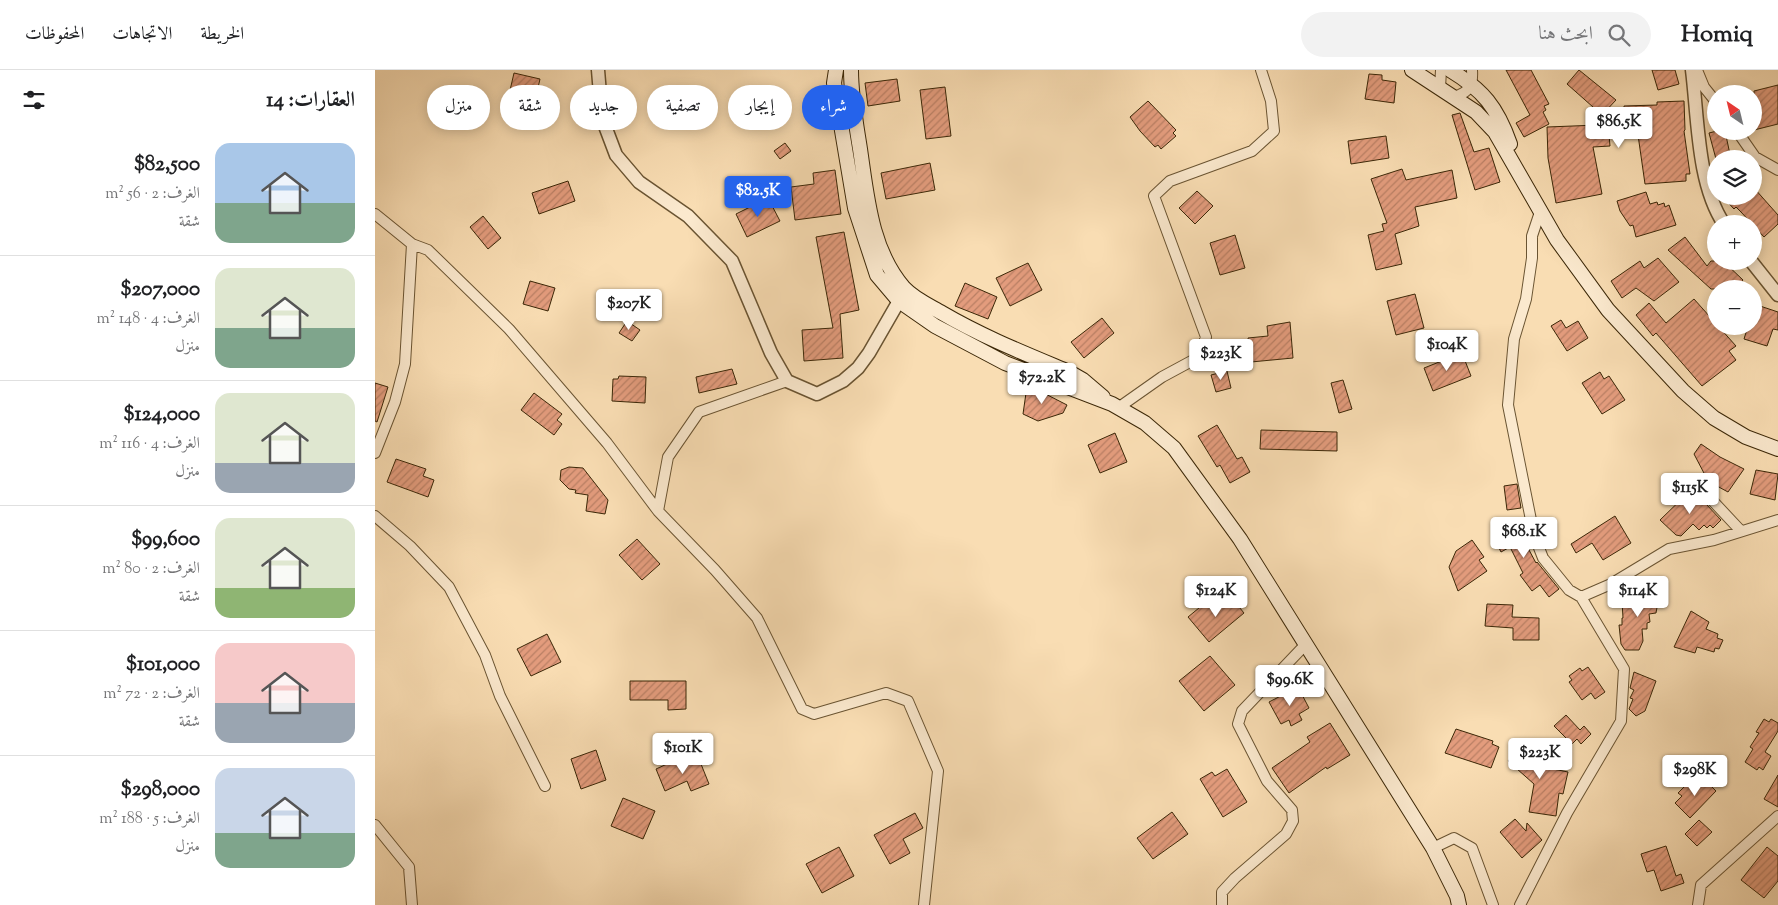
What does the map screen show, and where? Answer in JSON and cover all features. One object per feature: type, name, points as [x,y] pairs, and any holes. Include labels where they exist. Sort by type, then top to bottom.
[{"type":"main road","points":[[836,70],[834,83],[844,154],[855,208],[877,275],[935,326],[1005,363],[1115,406],[1145,423],[1174,448],[1239,538],[1306,644],[1433,848],[1457,896],[1459,905]]},
{"type":"main road","points":[[851,70],[851,91],[865,191],[881,252],[902,295]]},
{"type":"main road","points":[[1412,70],[1476,112],[1495,132],[1557,240],[1608,310],[1683,391],[1714,418],[1746,437],[1778,449]]},
{"type":"main road","points":[[1449,70],[1473,84],[1489,102],[1502,123],[1522,178]]},
{"type":"main road","points":[[1746,437],[1778,440]]},
{"type":"street","points":[[598,70],[602,118],[616,155],[639,182],[688,216],[732,261],[771,353],[787,380],[817,394],[843,381],[869,353],[902,295]]},
{"type":"street","points":[[1115,406],[1199,357],[1206,337],[1154,196],[1171,181],[1252,151],[1274,131],[1271,101],[1261,70]]},
{"type":"street","points":[[1440,88],[1441,70]]},
{"type":"street","points":[[1455,97],[1471,89],[1473,84],[1472,70]]},
{"type":"street","points":[[1692,70],[1705,174],[1718,215]]},
{"type":"street","points":[[1697,70],[1707,91]]},
{"type":"street","points":[[1743,140],[1755,157],[1778,170]]},
{"type":"street","points":[[1520,905],[1567,813],[1621,721],[1624,669],[1581,597],[1569,590],[1543,558],[1534,535],[1508,405],[1515,339],[1526,299],[1533,236],[1540,212]]},
{"type":"street","points":[[375,214],[412,244],[428,250],[509,329],[607,443],[658,511],[715,570],[757,618],[802,709],[814,714],[886,694],[907,701],[939,771],[924,905]]},
{"type":"street","points":[[375,453],[395,402],[405,364],[412,244]]},
{"type":"street","points":[[1758,270],[1778,295]]},
{"type":"street","points":[[658,511],[668,457],[699,412],[787,380]]},
{"type":"street","points":[[1696,482],[1740,530]]},
{"type":"street","points":[[375,516],[410,546],[449,588],[485,655],[500,696],[545,786]]},
{"type":"street","points":[[1581,597],[1611,584],[1669,549],[1699,544],[1778,520]]},
{"type":"street","points":[[1222,905],[1222,892],[1235,878],[1286,834],[1293,821],[1291,810],[1267,781],[1238,724],[1242,711],[1306,644]]},
{"type":"street","points":[[1698,905],[1701,885],[1778,816]]},
{"type":"street","points":[[375,825],[409,867],[412,905]]},
{"type":"street","points":[[1433,848],[1454,838],[1472,848],[1493,905]]},
{"type":"building","points":[[1506,70],[1531,70],[1549,104],[1544,106],[1546,110],[1543,112],[1549,124],[1524,137],[1516,123],[1530,115]]},
{"type":"building","points":[[1579,70],[1616,100],[1602,115],[1567,84]]},
{"type":"building","points":[[1652,70],[1675,70],[1679,84],[1658,90]]},
{"type":"building","points":[[514,73],[540,79],[539,85],[511,85]]},
{"type":"building","points":[[1369,74],[1382,75],[1382,80],[1396,82],[1394,103],[1365,99]]},
{"type":"building","points":[[897,79],[900,101],[868,106],[865,83]]},
{"type":"building","points":[[1778,85],[1778,124],[1763,128],[1763,89]]},
{"type":"building","points":[[945,87],[951,136],[926,139],[920,90]]},
{"type":"building","points":[[1148,101],[1176,130],[1173,133],[1176,136],[1161,149],[1158,145],[1155,147],[1130,117]]},
{"type":"building","points":[[1684,101],[1684,131],[1690,174],[1686,174],[1686,181],[1645,184],[1638,135],[1609,135],[1610,146],[1593,147],[1602,194],[1556,203],[1548,158],[1547,127],[1624,124],[1624,106],[1657,105],[1657,102]]},
{"type":"building","points":[[1460,113],[1474,152],[1489,148],[1500,182],[1475,190],[1452,115]]},
{"type":"building","points":[[1386,136],[1389,158],[1351,164],[1348,141]]},
{"type":"building","points":[[1711,140],[1727,140],[1729,150],[1714,150]]},
{"type":"building","points":[[785,143],[791,151],[780,159],[774,151]]},
{"type":"building","points":[[930,163],[935,190],[886,199],[881,173]]},
{"type":"building","points":[[1402,169],[1406,180],[1452,170],[1457,198],[1415,207],[1419,226],[1395,234],[1402,264],[1376,270],[1368,235],[1384,231],[1382,224],[1387,223],[1371,179]]},
{"type":"building","points":[[835,170],[841,214],[795,220],[791,187],[814,184],[813,173]]},
{"type":"building","points":[[568,181],[575,201],[539,214],[532,193]]},
{"type":"building","points":[[1197,191],[1213,206],[1195,224],[1179,208]]},
{"type":"building","points":[[1646,192],[1650,204],[1657,202],[1658,205],[1664,203],[1665,207],[1669,205],[1676,225],[1636,237],[1633,225],[1630,226],[1620,211],[1617,201]]},
{"type":"building","points":[[1762,197],[1778,215],[1778,224],[1764,237],[1762,235],[1762,215],[1743,215],[1736,207],[1734,209],[1730,205],[1762,205]]},
{"type":"building","points":[[768,198],[780,221],[747,237],[736,214]]},
{"type":"building","points":[[483,216],[501,238],[488,249],[470,227]]},
{"type":"building","points":[[844,232],[859,310],[840,314],[843,358],[804,361],[802,330],[833,328],[816,237]]},
{"type":"building","points":[[1235,235],[1245,268],[1220,275],[1210,243]]},
{"type":"building","points":[[1685,237],[1707,266],[1707,270],[1732,270],[1743,280],[1707,280],[1707,285],[1668,250]]},
{"type":"building","points":[[1658,258],[1679,282],[1654,301],[1636,288],[1622,298],[1611,281],[1640,261],[1644,268]]},
{"type":"building","points":[[1028,263],[1042,290],[1010,306],[996,278]]},
{"type":"building","points":[[530,281],[555,288],[548,311],[523,304]]},
{"type":"building","points":[[965,283],[997,297],[988,319],[955,306]]},
{"type":"building","points":[[1415,294],[1424,328],[1396,335],[1387,301]]},
{"type":"building","points":[[1694,299],[1707,314],[1707,335],[1726,335],[1736,346],[1729,351],[1736,360],[1702,386],[1656,333],[1653,336],[1636,315],[1649,303],[1666,323]]},
{"type":"building","points":[[1762,307],[1778,312],[1778,330],[1773,329],[1767,346],[1744,339],[1745,335],[1762,335]]},
{"type":"building","points":[[1102,318],[1114,333],[1084,358],[1071,342]]},
{"type":"building","points":[[1561,320],[1566,328],[1578,321],[1588,338],[1567,351],[1551,326]]},
{"type":"building","points":[[627,321],[640,330],[632,341],[619,333]]},
{"type":"building","points":[[1290,322],[1293,358],[1251,362],[1248,338],[1268,336],[1267,326]]},
{"type":"building","points":[[1462,353],[1471,376],[1433,391],[1424,368]]},
{"type":"building","points":[[732,369],[737,384],[699,393],[696,377]]},
{"type":"building","points":[[1227,371],[1231,388],[1216,392],[1211,375]]},
{"type":"building","points":[[1600,372],[1604,379],[1609,376],[1625,400],[1602,414],[1582,383]]},
{"type":"building","points":[[619,376],[646,377],[645,403],[612,401],[613,379],[618,379]]},
{"type":"building","points":[[1343,380],[1352,409],[1339,413],[1331,383]]},
{"type":"building","points":[[375,383],[388,387],[377,422],[375,421]]},
{"type":"building","points":[[1030,386],[1067,405],[1063,413],[1038,421],[1023,414],[1026,393]]},
{"type":"building","points":[[534,393],[562,414],[557,420],[562,424],[554,435],[521,410]]},
{"type":"building","points":[[1217,425],[1237,459],[1242,457],[1250,472],[1230,483],[1220,465],[1217,467],[1198,436]]},
{"type":"building","points":[[1261,430],[1337,432],[1337,451],[1260,449]]},
{"type":"building","points":[[1115,433],[1127,462],[1100,473],[1088,445]]},
{"type":"building","points":[[1701,444],[1720,457],[1744,469],[1728,492],[1704,479],[1706,477],[1694,454]]},
{"type":"building","points":[[396,459],[426,469],[423,476],[434,480],[428,497],[387,482]]},
{"type":"building","points":[[569,467],[583,468],[608,500],[605,514],[586,511],[588,495],[575,493],[576,490],[569,489],[560,480],[561,470]]},
{"type":"building","points":[[1756,470],[1778,474],[1775,500],[1750,494]]},
{"type":"building","points":[[1517,484],[1521,508],[1507,510],[1504,486]]},
{"type":"building","points":[[1692,489],[1721,520],[1713,528],[1710,525],[1707,528],[1704,525],[1699,530],[1693,524],[1681,536],[1676,535],[1660,520]]},
{"type":"building","points":[[1615,516],[1631,543],[1603,560],[1592,543],[1576,553],[1571,544]]},
{"type":"building","points":[[1514,522],[1536,563],[1559,589],[1549,597],[1540,585],[1532,591],[1520,575],[1523,573],[1510,547],[1501,552],[1492,534]]},
{"type":"building","points":[[637,539],[660,564],[642,580],[619,555]]},
{"type":"building","points":[[1472,540],[1484,557],[1479,560],[1487,571],[1458,591],[1449,567],[1456,551]]},
{"type":"building","points":[[1660,588],[1661,602],[1658,602],[1656,613],[1649,614],[1650,622],[1647,623],[1647,629],[1642,629],[1643,641],[1639,650],[1625,650],[1621,644],[1619,625],[1622,625],[1623,618],[1622,601],[1631,600],[1630,596],[1638,596],[1638,593],[1645,592],[1644,590]]},
{"type":"building","points":[[1230,596],[1244,613],[1209,642],[1188,617],[1205,603],[1212,611]]},
{"type":"building","points":[[1487,604],[1513,605],[1512,617],[1539,618],[1539,640],[1513,640],[1513,628],[1485,626]]},
{"type":"building","points":[[1691,611],[1709,622],[1706,629],[1718,634],[1717,638],[1723,640],[1719,649],[1715,648],[1714,652],[1697,647],[1695,653],[1674,647]]},
{"type":"building","points":[[547,634],[561,662],[531,676],[517,649]]},
{"type":"building","points":[[1210,656],[1235,685],[1204,711],[1179,681]]},
{"type":"building","points":[[1588,667],[1605,692],[1595,699],[1591,693],[1582,700],[1569,682],[1572,680],[1569,676],[1580,668],[1582,671]]},
{"type":"building","points":[[1634,672],[1656,681],[1645,711],[1636,716],[1629,709],[1633,699],[1630,698],[1634,690],[1630,688]]},
{"type":"building","points":[[630,681],[686,681],[686,709],[668,710],[668,700],[630,700]]},
{"type":"building","points":[[1298,687],[1309,708],[1299,714],[1302,720],[1291,726],[1289,720],[1281,724],[1269,702]]},
{"type":"building","points":[[1566,715],[1580,730],[1584,726],[1591,734],[1581,744],[1577,739],[1572,744],[1554,726]]},
{"type":"building","points":[[1764,719],[1769,722],[1771,719],[1778,723],[1778,731],[1765,752],[1771,756],[1763,770],[1759,767],[1757,770],[1745,762],[1753,749],[1750,747],[1759,733],[1756,732]]},
{"type":"building","points":[[1330,723],[1350,755],[1327,769],[1326,767],[1289,793],[1272,768],[1310,742],[1307,737]]},
{"type":"building","points":[[1456,729],[1493,741],[1492,744],[1499,747],[1491,768],[1445,753]]},
{"type":"building","points":[[1530,742],[1543,754],[1534,765],[1568,772],[1563,794],[1559,793],[1556,816],[1529,812],[1534,784],[1508,761],[1522,745],[1525,748]]},
{"type":"building","points":[[596,750],[606,780],[581,789],[571,759]]},
{"type":"building","points":[[678,759],[682,767],[699,759],[709,784],[691,791],[687,781],[665,791],[656,769]]},
{"type":"building","points":[[1227,769],[1247,802],[1223,817],[1200,779],[1212,772],[1215,776]]},
{"type":"building","points":[[1778,775],[1778,807],[1764,799]]},
{"type":"building","points":[[1703,778],[1716,791],[1690,818],[1675,803],[1682,796],[1678,793],[1691,780],[1696,785]]},
{"type":"building","points":[[623,798],[655,811],[643,839],[611,826]]},
{"type":"building","points":[[1172,812],[1188,834],[1153,859],[1137,838]]},
{"type":"building","points":[[915,813],[923,828],[903,839],[910,853],[890,864],[874,835]]},
{"type":"building","points":[[1515,819],[1526,831],[1527,823],[1542,840],[1522,858],[1500,832]]},
{"type":"building","points":[[1699,820],[1712,832],[1697,846],[1685,834]]},
{"type":"building","points":[[1666,846],[1676,876],[1681,874],[1684,883],[1661,891],[1654,870],[1647,872],[1641,854]]},
{"type":"building","points":[[839,847],[854,876],[822,893],[806,864]]},
{"type":"building","points":[[1767,847],[1778,856],[1778,881],[1764,898],[1741,880]]}]
